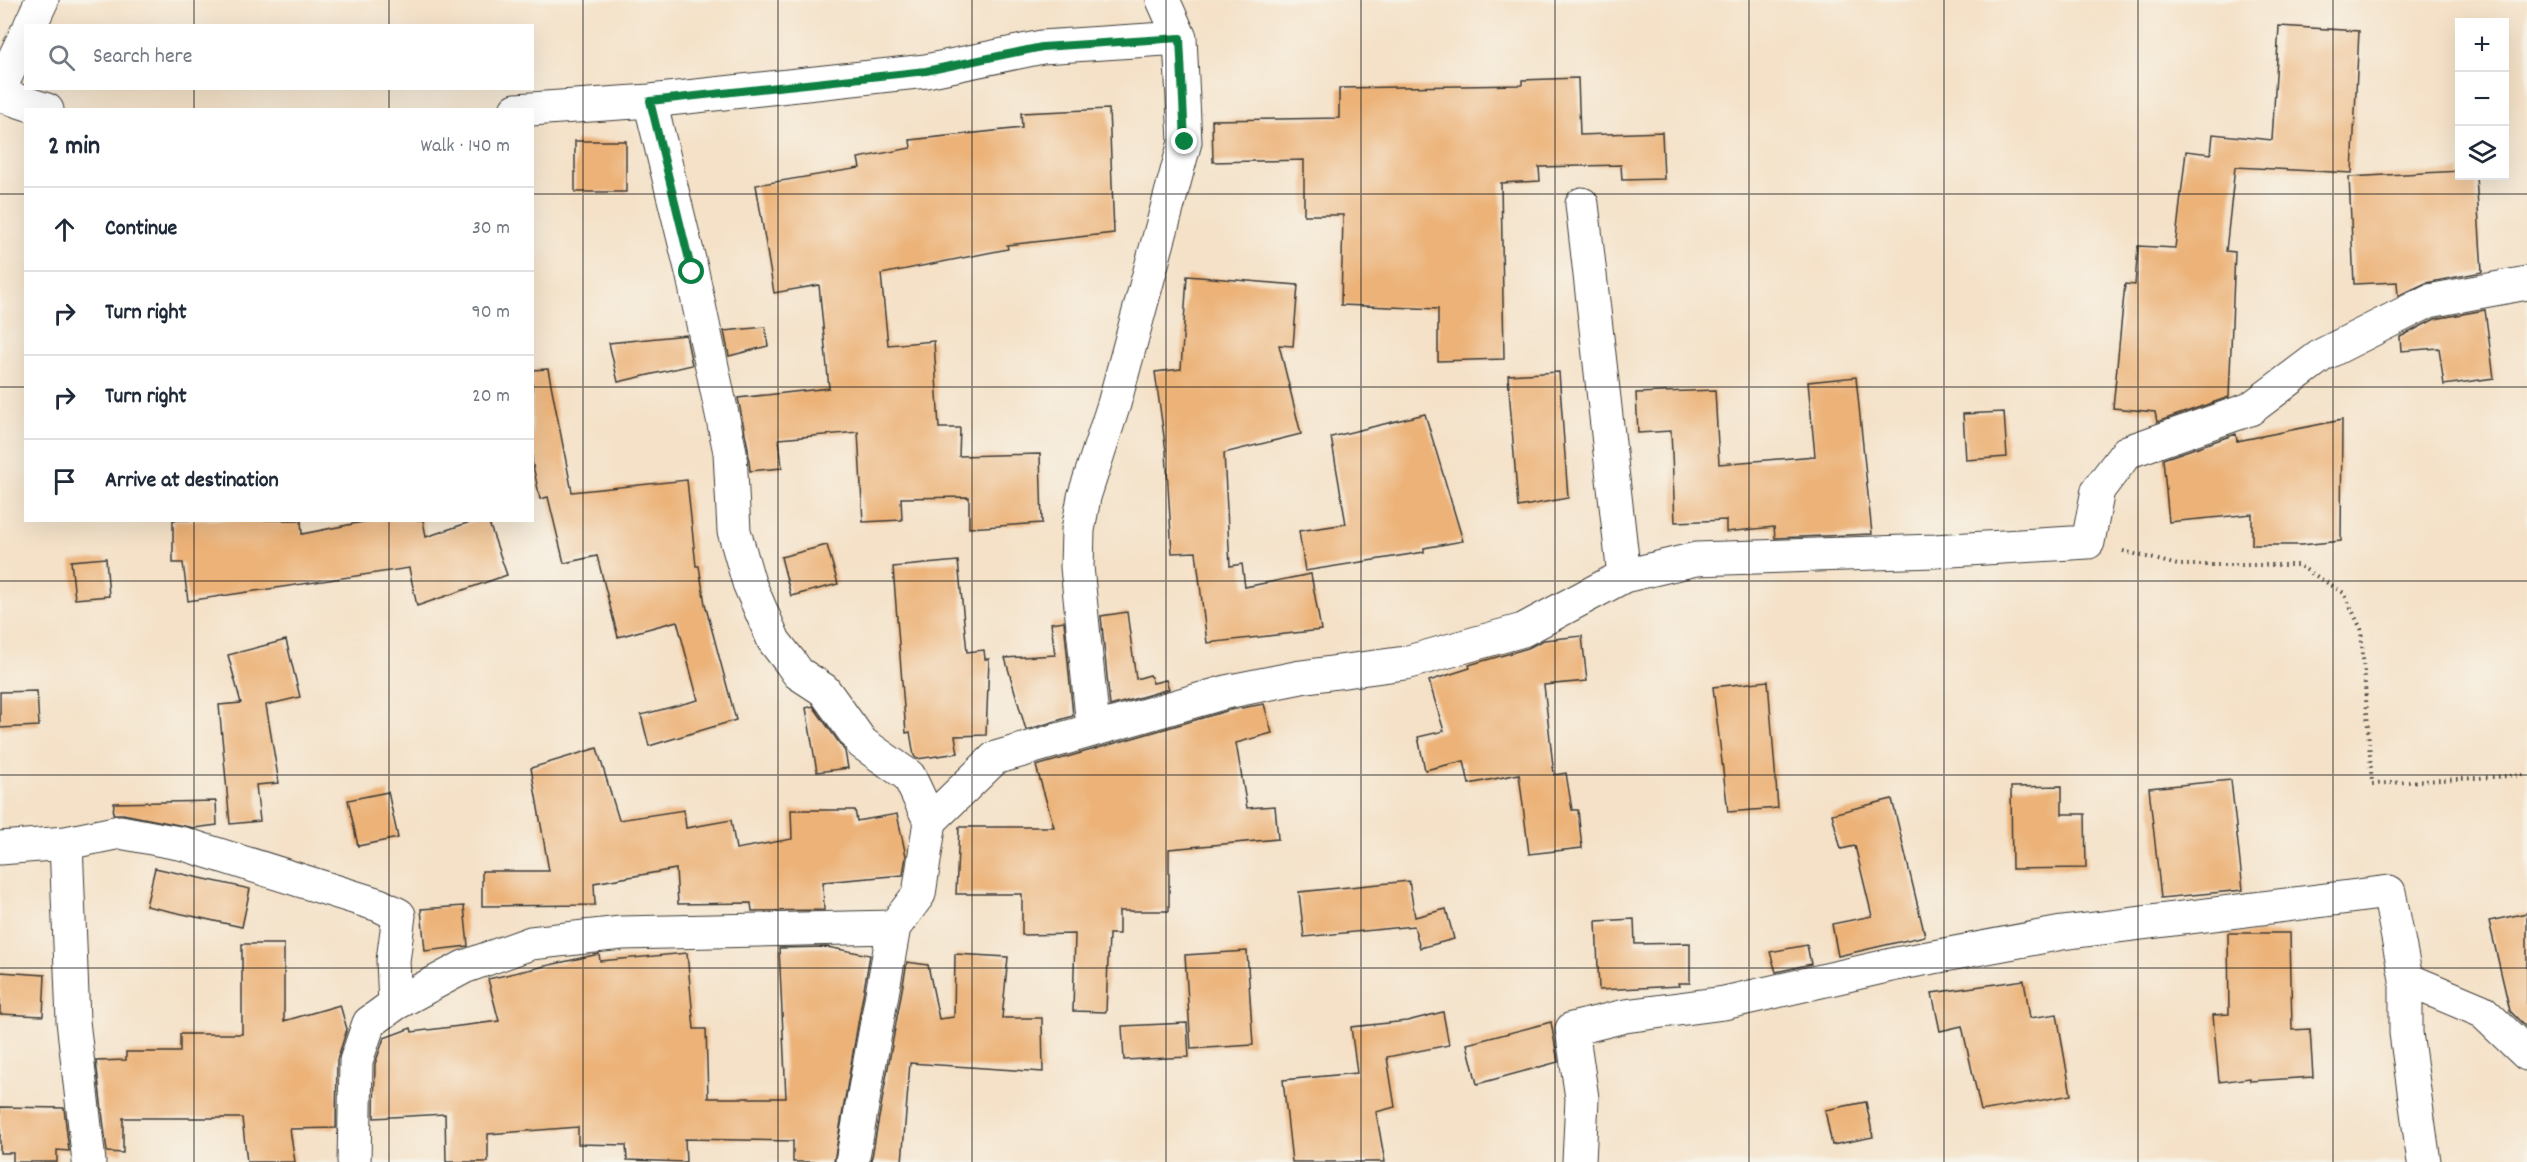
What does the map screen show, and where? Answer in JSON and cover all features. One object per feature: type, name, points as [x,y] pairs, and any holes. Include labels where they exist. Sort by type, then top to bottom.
[{"type":"main road","points":[[31,24],[42,0]]},
{"type":"main road","points":[[1097,729],[1092,717],[1078,579],[1078,530],[1084,497],[1114,404],[1185,142],[1180,38],[1163,0]]},
{"type":"main road","points":[[0,88],[24,38]]},
{"type":"main road","points":[[534,109],[650,101],[926,71],[1042,47],[1180,38]]},
{"type":"main road","points":[[0,95],[41,108]]},
{"type":"main road","points":[[650,101],[692,272],[730,452],[734,531],[749,583],[774,641],[798,673],[824,690],[862,743],[909,776],[930,821],[919,894],[894,927],[852,1162]]},
{"type":"main road","points":[[1582,204],[1624,576]]},
{"type":"main road","points":[[930,821],[970,785],[995,758],[1226,692],[1301,677],[1405,663],[1523,630],[1624,576],[1696,560],[1934,551],[2088,542],[2098,490],[2127,452],[2250,409],[2322,355],[2429,301],[2527,282]]},
{"type":"main road","points":[[0,848],[66,843],[120,832],[184,844],[379,906],[399,915],[393,961],[395,1004]]},
{"type":"main road","points":[[66,843],[74,1021],[89,1162]]},
{"type":"main road","points":[[1579,1162],[1581,1098],[1572,1029],[1625,1016],[1724,1003],[1896,964],[2062,933],[2389,891],[2406,979],[2406,1033],[2424,1162]]},
{"type":"main road","points":[[354,1162],[356,1061],[369,1023],[395,1004],[464,967],[531,944],[621,933],[894,927]]},
{"type":"main road","points":[[2406,979],[2482,1011],[2527,1053]]},
{"type":"path","points":[[2088,542],[2178,566],[2298,566],[2344,593],[2361,629],[2372,784],[2527,775]]},
{"type":"building","points":[[2279,26],[2359,31],[2352,173],[2235,167],[2226,251],[2235,252],[2229,397],[2157,422],[2155,412],[2113,408],[2125,284],[2135,285],[2138,246],[2175,248],[2186,151],[2211,154],[2213,134],[2272,140]]},
{"type":"building","points":[[1578,78],[1580,135],[1662,132],[1664,179],[1622,180],[1621,165],[1539,167],[1540,181],[1501,183],[1504,359],[1438,361],[1438,309],[1341,305],[1343,215],[1304,215],[1304,160],[1213,162],[1212,120],[1339,118],[1339,88],[1522,85],[1522,80]]},
{"type":"building","points":[[1109,109],[1114,233],[1007,245],[1008,249],[881,274],[888,345],[934,341],[939,428],[960,428],[959,456],[1040,454],[1042,523],[969,528],[969,497],[901,498],[902,520],[863,522],[858,432],[779,439],[782,468],[750,471],[738,398],[829,388],[819,285],[774,293],[756,185],[860,168],[858,158],[911,148],[910,140],[1022,128],[1021,113]]},
{"type":"building","points":[[575,141],[626,141],[626,192],[575,192]]},
{"type":"building","points":[[2455,171],[2455,180],[2476,180],[2482,272],[2426,283],[2398,296],[2397,282],[2354,284],[2349,177]]},
{"type":"building","points":[[1187,276],[1298,285],[1293,346],[1279,345],[1301,434],[1224,453],[1230,566],[1242,564],[1245,587],[1311,574],[1321,630],[1207,643],[1196,552],[1172,553],[1166,451],[1155,372],[1181,369]]},
{"type":"building","points":[[2485,310],[2494,378],[2444,385],[2439,348],[2401,351],[2400,337],[2435,319]]},
{"type":"building","points":[[765,327],[768,346],[729,356],[724,331]]},
{"type":"building","points":[[686,335],[692,365],[618,382],[609,343]]},
{"type":"building","points":[[548,369],[572,492],[687,480],[696,566],[699,566],[705,604],[736,720],[649,746],[641,715],[698,700],[677,621],[618,637],[597,556],[564,563],[548,497],[540,499],[534,470],[534,370]]},
{"type":"building","points":[[1559,372],[1568,498],[1518,507],[1508,375]]},
{"type":"building","points":[[1856,377],[1872,534],[1775,538],[1774,527],[1726,532],[1726,520],[1675,522],[1671,431],[1638,433],[1636,393],[1715,390],[1719,464],[1815,456],[1808,382]]},
{"type":"building","points":[[2004,412],[2007,457],[1966,460],[1963,414]]},
{"type":"building","points":[[1425,414],[1463,541],[1424,548],[1424,552],[1305,571],[1299,531],[1346,524],[1331,437]]},
{"type":"building","points":[[2342,420],[2341,541],[2301,545],[2252,545],[2252,514],[2169,522],[2163,459],[2236,434],[2237,441]]},
{"type":"building","points":[[173,522],[301,522],[302,534],[363,522],[423,522],[426,537],[470,522],[489,522],[507,575],[417,606],[409,568],[188,601],[183,563],[173,563]]},
{"type":"building","points":[[827,545],[838,584],[791,596],[781,557]]},
{"type":"building","points":[[106,558],[109,596],[75,599],[71,561]]},
{"type":"building","points":[[958,561],[967,652],[984,650],[985,659],[989,659],[986,735],[955,736],[958,753],[917,759],[914,756],[910,732],[906,733],[893,567]]},
{"type":"building","points":[[1127,612],[1136,679],[1150,675],[1153,683],[1166,680],[1169,689],[1110,706],[1101,616]]},
{"type":"building","points":[[1064,621],[1073,716],[1026,730],[1005,658],[1055,655],[1051,623]]},
{"type":"building","points":[[1582,636],[1587,681],[1544,685],[1554,775],[1566,773],[1572,810],[1578,810],[1582,848],[1529,854],[1519,774],[1469,784],[1464,761],[1425,770],[1418,737],[1444,731],[1429,681],[1470,668],[1469,665],[1528,648],[1544,640]]},
{"type":"building","points":[[286,640],[300,697],[266,705],[279,783],[256,785],[260,821],[230,824],[219,705],[241,703],[228,655]]},
{"type":"building","points":[[1768,681],[1778,808],[1728,812],[1713,687]]},
{"type":"building","points":[[37,691],[39,726],[0,728],[0,692]]},
{"type":"building","points":[[1264,704],[1272,733],[1236,743],[1247,808],[1275,806],[1278,839],[1169,849],[1169,911],[1119,911],[1119,934],[1109,934],[1106,1012],[1073,1011],[1075,934],[1022,935],[1022,894],[956,894],[959,827],[1054,827],[1036,766],[1230,710]]},
{"type":"building","points":[[813,706],[845,751],[848,768],[817,772],[806,708]]},
{"type":"building","points":[[597,748],[619,820],[684,810],[686,828],[731,820],[736,849],[792,839],[791,810],[855,810],[857,821],[897,814],[906,856],[903,875],[823,882],[824,910],[752,911],[751,903],[678,904],[676,869],[594,883],[595,905],[482,906],[482,871],[549,871],[531,768]]},
{"type":"building","points":[[2231,780],[2243,890],[2161,898],[2149,788]]},
{"type":"building","points":[[2062,786],[2062,814],[2085,814],[2086,868],[2012,869],[2011,787]]},
{"type":"building","points":[[388,792],[398,838],[358,846],[348,800]]},
{"type":"building","points":[[1892,799],[1925,936],[1838,956],[1832,924],[1872,916],[1855,846],[1841,849],[1832,814]]},
{"type":"building","points":[[216,801],[217,825],[194,828],[113,814],[114,803]]},
{"type":"building","points":[[155,868],[250,889],[242,927],[146,906]]},
{"type":"building","points":[[1409,881],[1415,917],[1446,909],[1454,939],[1420,948],[1414,926],[1304,937],[1299,892]]},
{"type":"building","points":[[464,906],[468,946],[425,951],[421,909]]},
{"type":"building","points":[[2527,913],[2527,1028],[2510,1011],[2489,921]]},
{"type":"building","points":[[1634,919],[1635,944],[1690,943],[1690,983],[1678,983],[1679,986],[1599,990],[1596,921]]},
{"type":"building","points":[[2228,933],[2290,933],[2292,1030],[2310,1029],[2313,1077],[2250,1081],[2250,1078],[2219,1082],[2213,1015],[2229,1014]]},
{"type":"building","points":[[242,944],[284,944],[284,1021],[340,1005],[347,1029],[337,1060],[336,1128],[290,1129],[295,1162],[247,1162],[242,1118],[123,1118],[123,1153],[107,1152],[96,1061],[126,1060],[126,1052],[180,1052],[180,1034],[242,1034]]},
{"type":"building","points":[[1807,945],[1811,964],[1776,972],[1770,952]]},
{"type":"building","points":[[827,947],[870,955],[834,1162],[793,1162],[793,1141],[685,1139],[686,1162],[627,1160],[626,1145],[578,1144],[578,1127],[488,1134],[488,1162],[446,1162],[445,1114],[374,1118],[375,1064],[384,1038],[411,1028],[412,1032],[499,1021],[488,979],[599,954],[600,961],[687,953],[694,1029],[706,1029],[708,1098],[786,1098],[779,948]]},
{"type":"building","points":[[1247,951],[1253,1045],[1191,1049],[1185,955]]},
{"type":"building","points":[[955,954],[1008,957],[1002,1018],[1042,1018],[1043,1072],[910,1063],[902,1162],[871,1162],[907,962],[928,965],[939,1019],[954,1017]]},
{"type":"building","points":[[0,972],[45,975],[43,1016],[0,1014]]},
{"type":"building","points":[[2024,980],[2030,1018],[2057,1014],[2071,1095],[1981,1111],[1962,1026],[1940,1031],[1932,993]]},
{"type":"building","points":[[1443,1012],[1449,1045],[1387,1057],[1395,1107],[1376,1112],[1385,1162],[1292,1162],[1283,1080],[1357,1073],[1351,1027],[1407,1021]]},
{"type":"building","points":[[1551,1022],[1558,1062],[1477,1084],[1467,1044]]},
{"type":"building","points":[[1187,1023],[1189,1057],[1124,1060],[1122,1026]]},
{"type":"building","points":[[1866,1102],[1873,1137],[1832,1145],[1825,1110]]},
{"type":"building","points":[[0,1107],[64,1108],[69,1151],[57,1150],[57,1162],[13,1162],[13,1153],[0,1153]]},
{"type":"route","points":[[692,272],[650,101],[926,71],[1042,47],[1180,38],[1185,142]]}]
